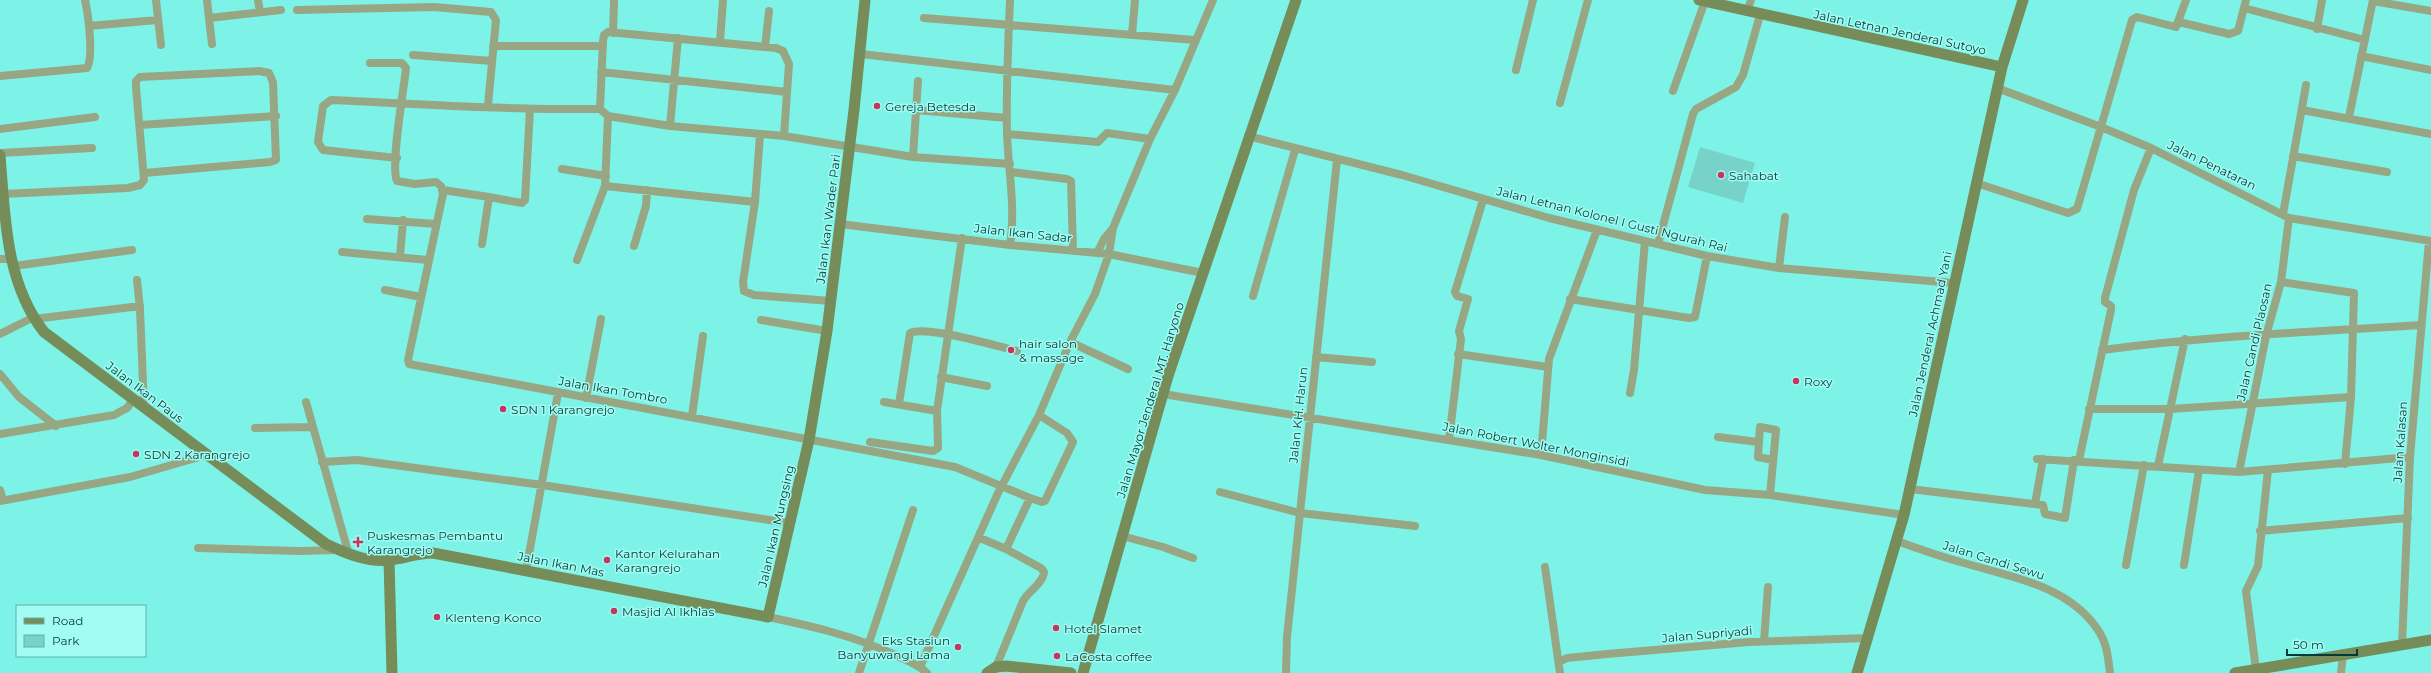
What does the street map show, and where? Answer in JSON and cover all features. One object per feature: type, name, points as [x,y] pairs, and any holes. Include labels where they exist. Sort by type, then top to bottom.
[{"type":"main road","name":"Jalan Ikan Wader Pari","points":[[809,440],[831,301],[861,54],[865,0]]},
{"type":"main road","name":"Jalan Mayor Jenderal MT. Haryono","points":[[1083,673],[1163,394],[1248,136],[1296,0]]},
{"type":"main road","name":"Jalan Jenderal Achmad Yani","points":[[1857,673],[1869,638],[1904,515],[1997,88],[2023,0]]},
{"type":"main road","name":"Jalan Letnan Jenderal Sutoyo","points":[[1702,1],[1760,15],[2002,67]]},
{"type":"main road","name":"Jalan Ikan Paus","points":[[0,154],[7,233],[17,282],[33,319],[44,332],[326,544],[349,555],[389,560]]},
{"type":"main road","name":"Jalan Ikan Mungsing","points":[[768,617],[809,440]]},
{"type":"main road","name":"Jalan Ikan Mas","points":[[389,560],[412,554],[433,553],[768,617]]},
{"type":"main road","points":[[389,560],[392,673]]},
{"type":"main road","points":[[2235,673],[2431,640]]},
{"type":"main road","points":[[992,670],[1006,666],[1071,673]]},
{"type":"street","points":[[0,76],[87,68],[90,62],[85,0]]},
{"type":"street","points":[[156,0],[157,20],[161,45]]},
{"type":"street","points":[[208,0],[212,44]]},
{"type":"street","points":[[258,0],[260,12]]},
{"type":"street","points":[[613,33],[614,0]]},
{"type":"street","points":[[720,42],[724,0]]},
{"type":"street","points":[[1010,0],[1006,70],[1007,134],[1014,223],[1010,245]]},
{"type":"street","points":[[1132,36],[1135,0]]},
{"type":"street","points":[[920,667],[980,538],[1002,486],[1039,415],[1070,342],[1095,294],[1109,254],[1113,228],[1150,139],[1175,90],[1213,0]]},
{"type":"street","points":[[1516,70],[1533,0]]},
{"type":"street","points":[[1560,103],[1588,0]]},
{"type":"street","points":[[1747,12],[1751,0]]},
{"type":"street","points":[[1976,184],[2068,213],[2073,212],[2076,209],[2132,20],[2137,17],[2174,28],[2179,22],[2186,0]]},
{"type":"street","points":[[2316,29],[2322,0]]},
{"type":"street","points":[[2349,117],[2373,0],[2431,11]]},
{"type":"street","points":[[1673,90],[1702,1]]},
{"type":"street","points":[[298,10],[434,4],[488,11],[494,14],[496,20],[488,106]]},
{"type":"street","points":[[2179,22],[2229,34],[2235,33],[2238,31],[2245,4],[2316,29],[2365,40]]},
{"type":"street","points":[[209,18],[281,10]]},
{"type":"street","points":[[765,47],[769,11]]},
{"type":"street","points":[[1658,244],[1693,114],[1696,109],[1736,87],[1743,76],[1760,15]]},
{"type":"street","points":[[924,18],[1195,40]]},
{"type":"street","points":[[88,26],[157,20]]},
{"type":"street","points":[[600,109],[604,34],[613,33],[678,38],[765,47],[783,51],[788,60],[784,136]]},
{"type":"street","points":[[670,126],[678,38]]},
{"type":"street","points":[[493,46],[603,46]]},
{"type":"street","points":[[861,54],[1175,90]]},
{"type":"street","points":[[413,55],[492,61]]},
{"type":"street","points":[[2361,56],[2431,70]]},
{"type":"street","points":[[370,62],[402,63],[404,65],[395,174],[398,181],[415,184],[436,182],[443,190],[525,202],[530,110]]},
{"type":"street","points":[[4,194],[128,188],[140,185],[144,180],[144,174],[136,81],[140,77],[146,75],[259,71],[269,73],[273,82],[276,116],[276,160],[270,162],[144,174]]},
{"type":"street","points":[[601,72],[787,92]]},
{"type":"street","points":[[913,157],[918,81]]},
{"type":"street","name":"Jalan Candi Plaosan","points":[[2239,472],[2251,405],[2266,336],[2281,282],[2286,216],[2293,156],[2306,85]]},
{"type":"street","name":"Jalan Penataran","points":[[1997,88],[2101,127],[2150,148],[2286,216],[2427,240]]},
{"type":"street","points":[[397,158],[326,151],[320,147],[318,142],[322,110],[328,102],[488,106],[530,110],[600,109],[608,116],[670,126],[784,136],[913,157],[1010,168],[1071,181],[1073,250]]},
{"type":"street","points":[[916,110],[1007,118]]},
{"type":"street","points":[[2302,110],[2349,117],[2431,134]]},
{"type":"street","points":[[140,125],[276,116]]},
{"type":"street","points":[[577,260],[606,186],[608,116]]},
{"type":"street","points":[[0,130],[95,117]]},
{"type":"street","points":[[1007,134],[1098,142],[1107,133],[1150,139]]},
{"type":"street","points":[[760,135],[755,202],[743,282],[744,291],[754,295],[831,301]]},
{"type":"street","name":"Jalan Letnan Kolonel I Gusti Ngurah Rai","points":[[1248,136],[1295,150],[1402,175],[1483,200],[1597,230],[1707,256],[1779,268],[1954,283]]},
{"type":"street","points":[[0,154],[92,148]]},
{"type":"street","points":[[1910,488],[2036,504],[2045,506],[2045,514],[2066,517],[2088,409],[2111,310],[2111,306],[2105,302],[2105,298],[2134,190],[2150,148]]},
{"type":"street","points":[[1253,296],[1295,150]]},
{"type":"street","points":[[2293,156],[2387,172]]},
{"type":"street","name":"Jalan KH. Harun","points":[[1286,673],[1287,637],[1337,160]]},
{"type":"street","points":[[562,169],[606,176]]},
{"type":"street","points":[[606,186],[755,202]]},
{"type":"street","points":[[385,290],[421,296],[443,190]]},
{"type":"street","points":[[634,246],[646,206],[647,190]]},
{"type":"street","points":[[482,244],[489,197]]},
{"type":"street","points":[[1449,440],[1461,336],[1458,331],[1468,299],[1457,296],[1455,292],[1483,200]]},
{"type":"street","points":[[1779,268],[1785,217]]},
{"type":"street","points":[[367,219],[403,220],[436,224]]},
{"type":"street","points":[[400,257],[403,220]]},
{"type":"street","name":"Jalan Ikan Sadar","points":[[840,224],[1010,245],[1109,254],[1203,273]]},
{"type":"street","points":[[1097,253],[1104,239],[1113,228]]},
{"type":"street","points":[[1541,455],[1548,367],[1570,299],[1597,230]]},
{"type":"street","points":[[870,442],[935,451],[938,448],[937,411],[962,238]]},
{"type":"street","name":"Jalan Kalasan","points":[[2402,645],[2410,457],[2427,240]]},
{"type":"street","points":[[1630,393],[1634,370],[1645,241]]},
{"type":"street","points":[[0,259],[13,263],[132,250]]},
{"type":"street","points":[[342,252],[428,260]]},
{"type":"street","points":[[1570,299],[1639,312],[1689,318],[1695,317],[1707,256]]},
{"type":"street","points":[[137,280],[140,306],[144,408]]},
{"type":"street","points":[[2281,282],[2354,293],[2351,398],[2345,464]]},
{"type":"street","name":"Jalan Ikan Tombro","points":[[421,296],[408,360],[412,365],[558,393],[692,416],[963,470],[1030,498]]},
{"type":"street","points":[[0,334],[33,319],[140,306]]},
{"type":"street","points":[[586,398],[601,319]]},
{"type":"street","points":[[761,320],[827,331]]},
{"type":"street","points":[[2102,350],[2185,339],[2266,336],[2420,325]]},
{"type":"street","points":[[899,404],[910,333],[918,330],[1017,350]]},
{"type":"street","points":[[692,416],[703,336]]},
{"type":"street","points":[[2158,466],[2185,339]]},
{"type":"street","points":[[1070,342],[1128,369]]},
{"type":"street","points":[[1458,354],[1548,367]]},
{"type":"street","points":[[1316,357],[1372,362]]},
{"type":"street","points":[[0,374],[19,397],[56,426]]},
{"type":"street","points":[[941,377],[987,386]]},
{"type":"street","points":[[526,571],[558,393]]},
{"type":"street","name":"Jalan Robert Wolter Monginsidi","points":[[1163,394],[1541,455],[1706,490],[1770,495],[1904,515]]},
{"type":"street","points":[[2088,409],[2170,409],[2351,398]]},
{"type":"street","points":[[0,434],[56,426],[114,415],[127,408],[133,400]]},
{"type":"street","points":[[306,402],[349,555]]},
{"type":"street","points":[[884,402],[937,411]]},
{"type":"street","points":[[1006,549],[1030,498],[1042,502],[1045,501],[1073,442],[1067,434],[1039,415]]},
{"type":"street","points":[[255,428],[313,427]]},
{"type":"street","points":[[1770,495],[1776,430],[1760,427],[1757,453],[1759,459],[1773,460]]},
{"type":"street","points":[[1718,437],[1758,442]]},
{"type":"street","points":[[0,490],[1,500],[130,477],[206,455]]},
{"type":"street","points":[[2036,504],[2040,459],[2077,460],[2239,472],[2345,464],[2410,457]]},
{"type":"street","points":[[322,462],[357,460],[542,485],[789,523]]},
{"type":"street","points":[[2126,565],[2144,465]]},
{"type":"street","points":[[2184,565],[2199,470]]},
{"type":"street","points":[[2256,670],[2246,591],[2258,566],[2260,531],[2268,470]]},
{"type":"street","points":[[1220,492],[1300,513],[1414,526]]},
{"type":"street","points":[[859,673],[913,510]]},
{"type":"street","points":[[2260,531],[2408,518]]},
{"type":"street","points":[[1122,536],[1163,547],[1193,558]]},
{"type":"street","points":[[980,538],[1006,549],[1041,568],[1044,574],[1040,581],[1025,596],[992,670]]},
{"type":"street","name":"Jalan Candi Sewu","points":[[1897,541],[1962,563],[2038,584],[2059,595],[2083,614],[2098,629],[2107,646],[2110,673]]},
{"type":"street","points":[[198,548],[298,551],[338,550]]},
{"type":"street","points":[[1545,567],[1560,673]]},
{"type":"street","points":[[1764,641],[1768,587]]},
{"type":"street","name":"Jalan Ikan Mas","points":[[768,617],[829,630],[868,643],[920,667],[927,673]]},
{"type":"street","name":"Jalan Supriyadi","points":[[1559,662],[1567,658],[1606,654],[1764,641],[1869,638]]},
{"type":"street","points":[[2341,673],[2343,655]]},
{"type":"green space","name":"Sahabat","points":[[1700,147],[1755,163],[1743,203],[1688,187]]},
{"type":"place","name":"Gereja Betesda","points":[[877,106]]},
{"type":"place","name":"Sahabat","points":[[1721,175]]},
{"type":"place","name":"hair salon & massage","points":[[1011,350]]},
{"type":"place","name":"Roxy","points":[[1796,381]]},
{"type":"place","name":"SDN 1 Karangrejo","points":[[503,409]]},
{"type":"place","name":"SDN 2 Karangrejo","points":[[136,454]]},
{"type":"place","name":"Puskesmas Pembantu Karangrejo","points":[[358,542]]},
{"type":"place","name":"Kantor Kelurahan Karangrejo","points":[[607,560]]},
{"type":"place","name":"Masjid Al Ikhlas","points":[[614,611]]},
{"type":"place","name":"Klenteng Konco","points":[[437,617]]},
{"type":"place","name":"Hotel Slamet","points":[[1056,628]]},
{"type":"place","name":"Eks Stasiun Banyuwangi Lama","points":[[958,647]]},
{"type":"place","name":"LaCosta coffee","points":[[1057,656]]}]
